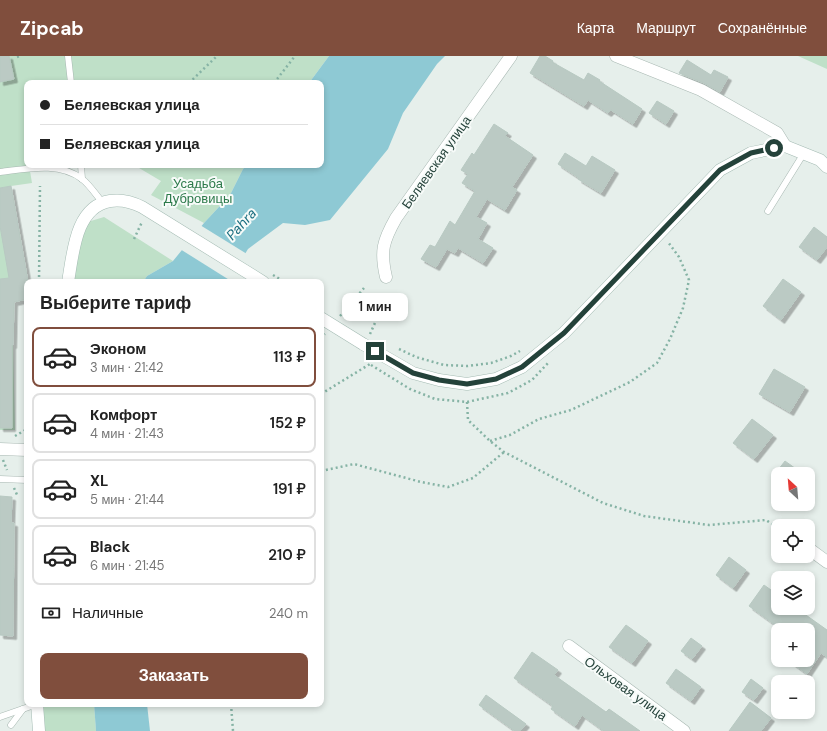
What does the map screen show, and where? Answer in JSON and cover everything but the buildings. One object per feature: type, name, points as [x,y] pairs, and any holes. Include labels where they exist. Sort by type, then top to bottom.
[{"type":"main road","name":"Беляевская улица","points":[[386,277],[383,265],[384,242],[396,218],[511,56]]},
{"type":"main road","points":[[616,56],[701,90],[777,133],[785,146]]},
{"type":"main road","points":[[324,320],[413,373],[439,380],[467,384],[496,379],[522,367],[564,333],[720,170],[751,153],[785,146],[820,160],[827,167]]},
{"type":"main road","points":[[69,279],[81,224],[88,213],[102,202],[118,200],[142,207],[258,279]]},
{"type":"main road","points":[[0,449],[24,450]]},
{"type":"main road","points":[[815,553],[827,562]]},
{"type":"main road","name":"Ольховая улица","points":[[569,646],[684,731]]},
{"type":"main road","points":[[37,707],[39,731]]},
{"type":"lane","points":[[68,56],[71,80]]},
{"type":"lane","points":[[768,211],[804,153]]},
{"type":"lane","points":[[0,172],[51,168],[69,172],[82,179],[102,202]]},
{"type":"lane","points":[[81,168],[82,179]]},
{"type":"lane","points":[[0,478],[24,480]]},
{"type":"lane","points":[[0,717],[29,707]]},
{"type":"lane","points":[[11,725],[23,709]]},
{"type":"path","points":[[192,80],[217,56]]},
{"type":"path","points":[[276,80],[295,56]]},
{"type":"path","points":[[39,279],[40,186]]},
{"type":"path","points":[[134,239],[143,220]]},
{"type":"path","points":[[490,441],[510,435],[539,419],[571,410],[630,382],[656,362],[670,338],[683,308],[689,280],[679,257],[667,240]]},
{"type":"path","points":[[336,321],[364,288]]},
{"type":"path","points":[[376,337],[369,334],[379,314]]},
{"type":"path","points":[[396,347],[416,357],[444,365],[468,366],[491,363],[511,356],[524,349]]},
{"type":"path","points":[[324,392],[370,364]]},
{"type":"path","points":[[467,402],[468,420],[504,452],[603,503],[644,516],[709,525],[766,520],[771,523]]},
{"type":"path","points":[[324,470],[354,464],[421,482],[448,487],[473,478],[504,452]]},
{"type":"path","points":[[232,707],[233,731]]},
{"type":"green space","points":[[0,56],[329,56],[311,80],[24,80],[24,168],[30,168],[32,183],[11,186],[27,279],[24,279],[24,300],[14,302],[13,345],[15,430],[0,430]]},
{"type":"green space","points":[[798,56],[827,56],[827,69]]},
{"type":"green space","name":"Усадьба Дубровицы","points":[[139,168],[244,168],[230,195],[204,223],[151,195],[161,181]]},
{"type":"green space","points":[[104,217],[173,261],[147,276],[145,279],[69,279],[81,224]]},
{"type":"green space","points":[[37,707],[94,707],[96,731],[39,731]]},
{"type":"water","name":"Pahra","points":[[329,56],[445,56],[437,64],[403,113],[388,149],[330,220],[305,225],[283,223],[248,249],[230,279],[145,279],[147,276],[173,261],[204,223],[230,195],[244,168],[324,168],[324,80],[311,80]]},
{"type":"water","points":[[94,707],[147,707],[150,731],[96,731]]},
{"type":"pier","points":[[200,225],[247,254],[232,279],[228,279],[180,249]]},
{"type":"route","points":[[375,351],[413,373],[439,380],[467,384],[496,379],[522,367],[564,333],[720,170],[751,153],[774,148]]}]
